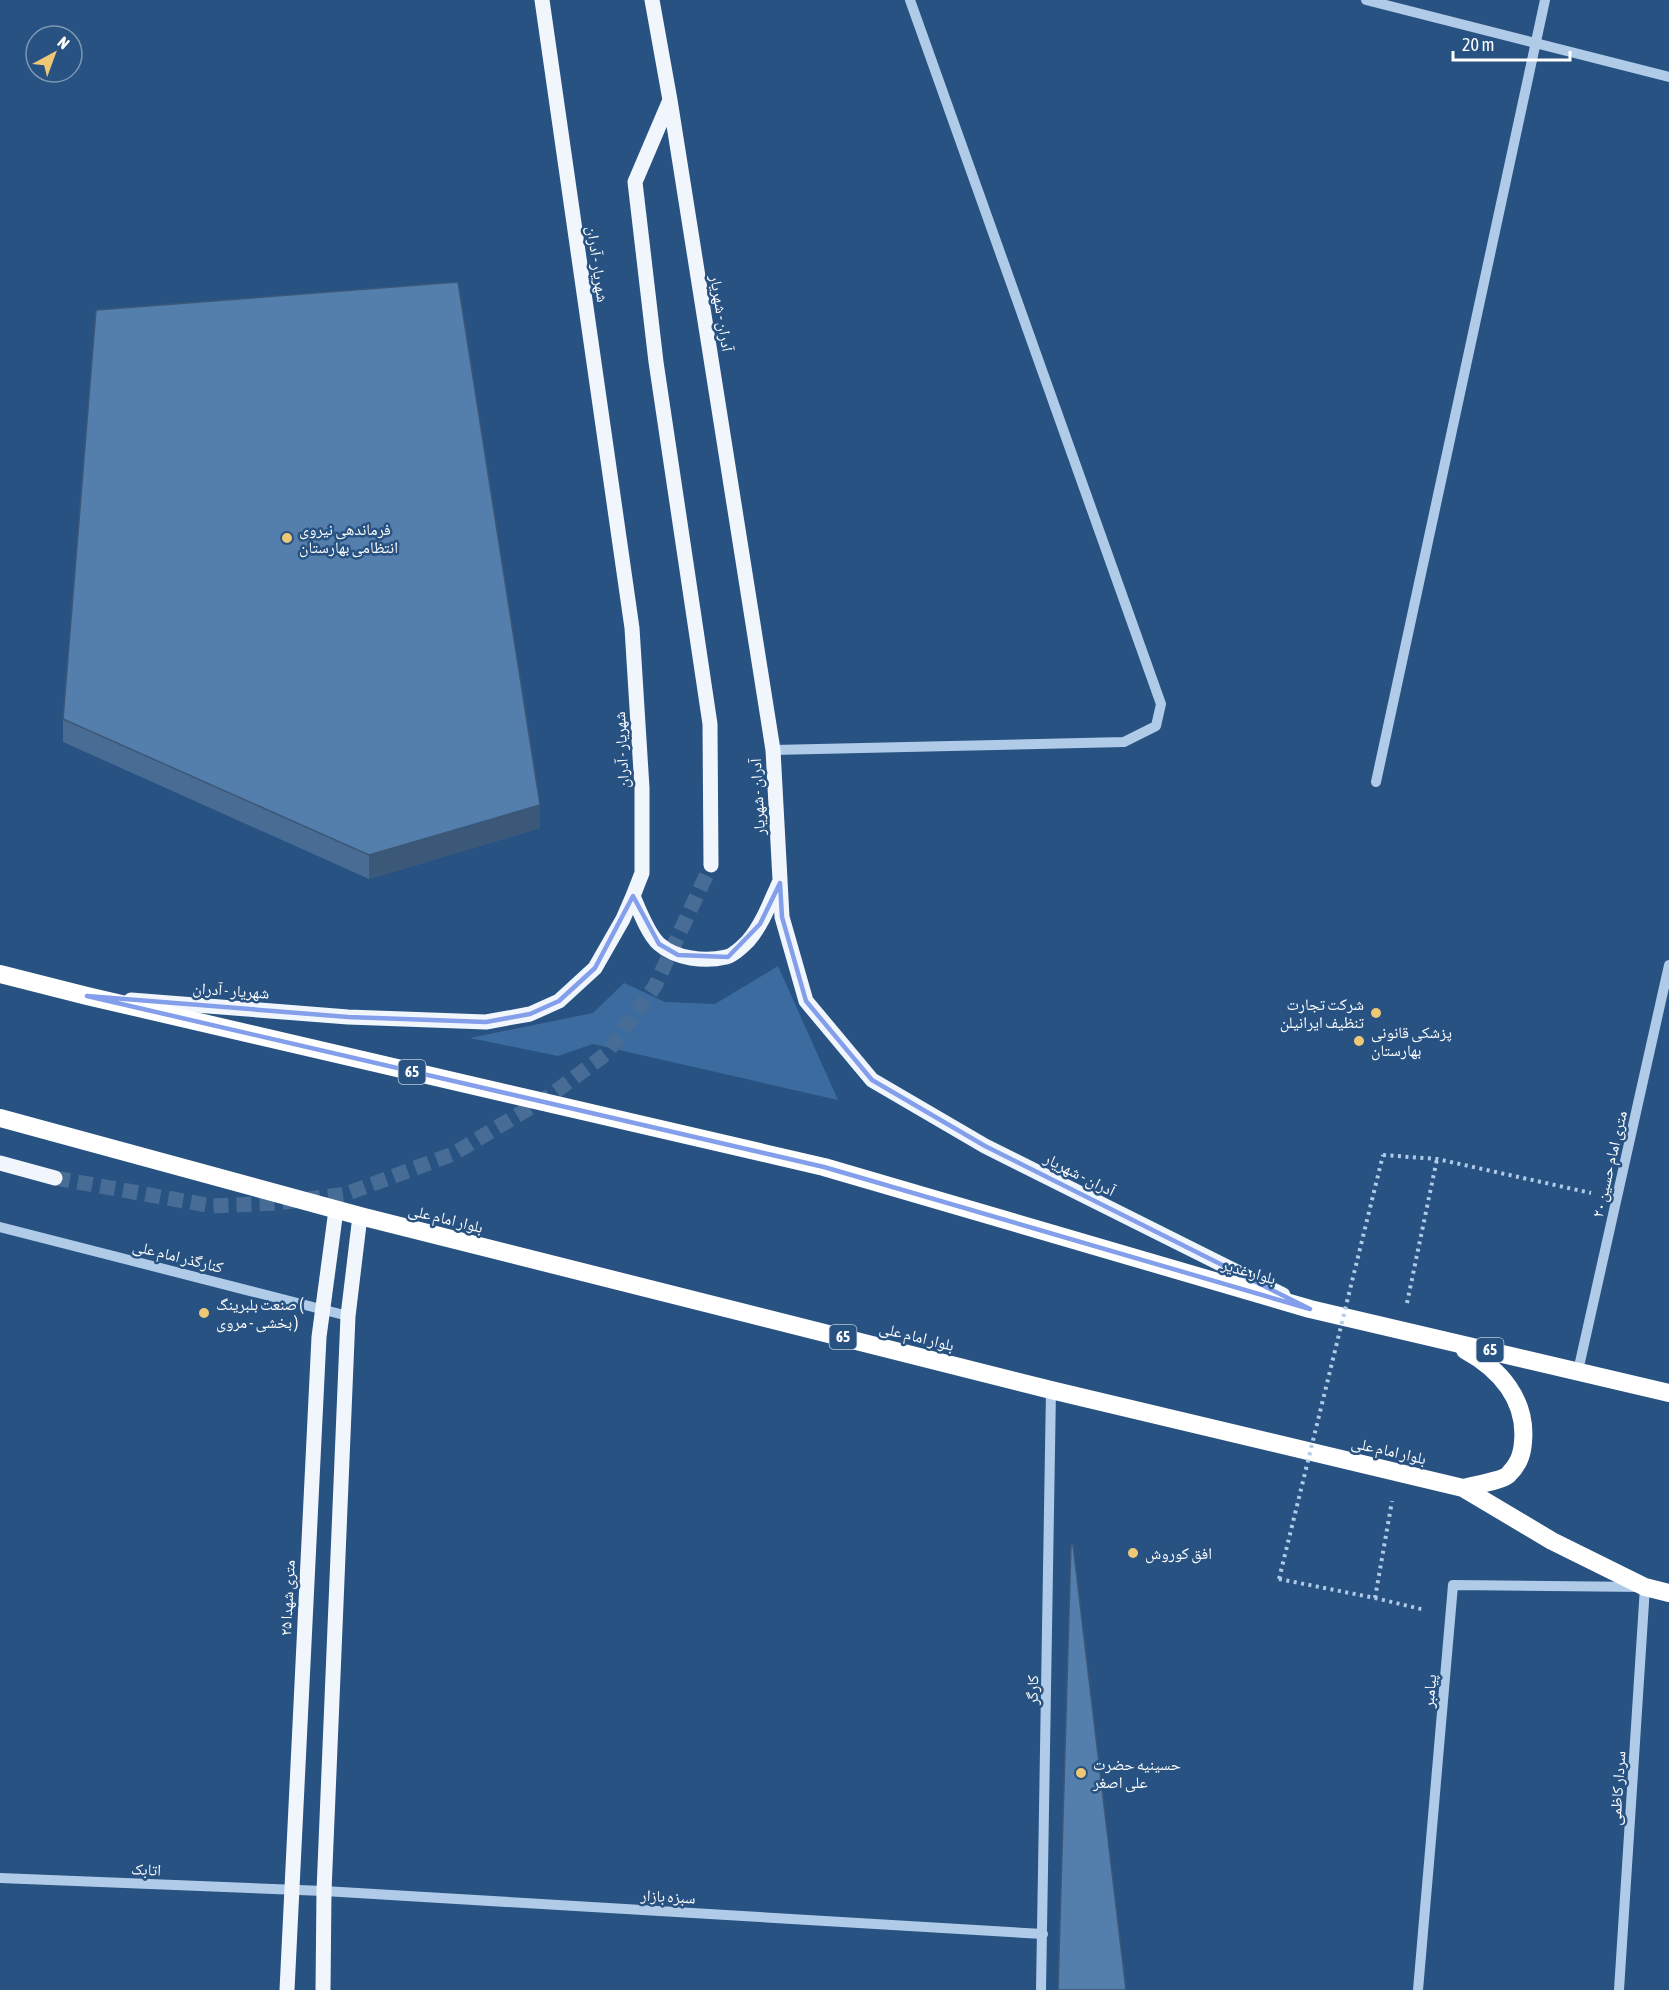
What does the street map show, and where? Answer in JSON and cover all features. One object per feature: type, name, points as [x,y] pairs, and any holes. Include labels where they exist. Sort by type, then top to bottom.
[{"type":"highway","name":"65","points":[[0,974],[87,996]]},
{"type":"highway","name":"بلوار غدیر","points":[[87,996],[824,1167],[1310,1309],[1669,1392]]},
{"type":"highway","name":"بلوار امام علی","points":[[0,1118],[336,1210],[1051,1390],[1463,1488],[1552,1541],[1645,1587],[1669,1593]]},
{"type":"highway","points":[[1446,1339],[1483,1359],[1502,1377],[1518,1400],[1525,1428],[1522,1458],[1506,1477],[1463,1488]]},
{"type":"main road","name":"شهریار - آدران","points":[[87,996],[348,1017],[486,1022],[530,1014],[560,1001],[595,968],[623,919],[642,873],[642,788],[632,628],[542,0]]},
{"type":"main road","name":"آدران - شهریار","points":[[652,0],[670,100],[773,750],[782,917],[806,1001],[872,1080],[985,1146],[1310,1309]]},
{"type":"main road","points":[[670,100],[635,182],[656,362],[710,724],[711,865]]},
{"type":"main road","points":[[633,896],[641,917],[658,944],[678,955],[702,959],[728,957],[748,941],[760,924],[780,882]]},
{"type":"main road","points":[[0,1163],[55,1178]]},
{"type":"main road","name":"۲۵ متری شهدا","points":[[287,1990],[290,1891],[322,1310],[336,1210]]},
{"type":"main road","points":[[323,1990],[324,1891],[348,1316],[360,1216]]},
{"type":"street","points":[[773,750],[1124,741],[1156,726],[1161,704],[910,0]]},
{"type":"street","points":[[1366,0],[1669,77]]},
{"type":"street","points":[[1376,782],[1545,0]]},
{"type":"street","name":"۲۰ متری امام حسین","points":[[1578,1371],[1669,965]]},
{"type":"street","name":"کنارگذر امام علی","points":[[0,1227],[348,1316]]},
{"type":"street","name":"کارگر","points":[[1041,1990],[1051,1390]]},
{"type":"street","name":"پیامبر","points":[[1419,1990],[1453,1585],[1645,1587]]},
{"type":"street","name":"سردار کاظمی","points":[[1619,1990],[1645,1587]]},
{"type":"street","name":"اتابک","points":[[0,1878],[290,1891]]},
{"type":"street","name":"سبزه بازار","points":[[290,1891],[324,1891],[1043,1934]]},
{"type":"path","points":[[1450,1616],[1279,1579],[1383,1155],[1437,1159],[1616,1199]]},
{"type":"path","points":[[1401,1330],[1437,1159]]},
{"type":"path","points":[[1375,1598],[1397,1472]]},
{"type":"highlighted area","points":[[780,883],[782,917],[806,1001],[872,1080],[985,1146],[1310,1309],[824,1167],[87,996],[348,1017],[486,1022],[530,1014],[559,1001],[595,968],[633,896],[659,944],[678,955],[728,957],[760,924]]},
{"type":"shaded area","points":[[778,966],[838,1100],[593,1044],[558,1056],[470,1038],[593,1013],[624,983],[665,1002],[715,1004]]},
{"type":"building","name":"فرماندهی نیروی انتظامی بهارستان","points":[[458,282],[540,805],[369,855],[63,719],[96,310]]},
{"type":"building","name":"حسینیه حضرت علی اصغر","points":[[1071,1545],[1073,1545],[1126,1990],[1058,1990]]},
{"type":"tunnel","points":[[55,1178],[212,1206],[278,1203],[346,1194],[453,1154],[551,1095],[606,1054],[655,986],[711,865]]},
{"type":"place","name":"فرماندهی نیروی انتظامی بهارستان","points":[[287,538]]},
{"type":"place","name":"شرکت تجارت تنظیف ایرانیلن","points":[[1376,1013]]},
{"type":"place","name":"پزشکی قانونی بهارستان","points":[[1359,1041]]},
{"type":"place","name":"صنعت بلبرینگ ( بخشی - مروی )","points":[[204,1313]]},
{"type":"place","name":"افق کوروش","points":[[1133,1553]]},
{"type":"place","name":"حسینیه حضرت علی اصغر","points":[[1081,1773]]}]
